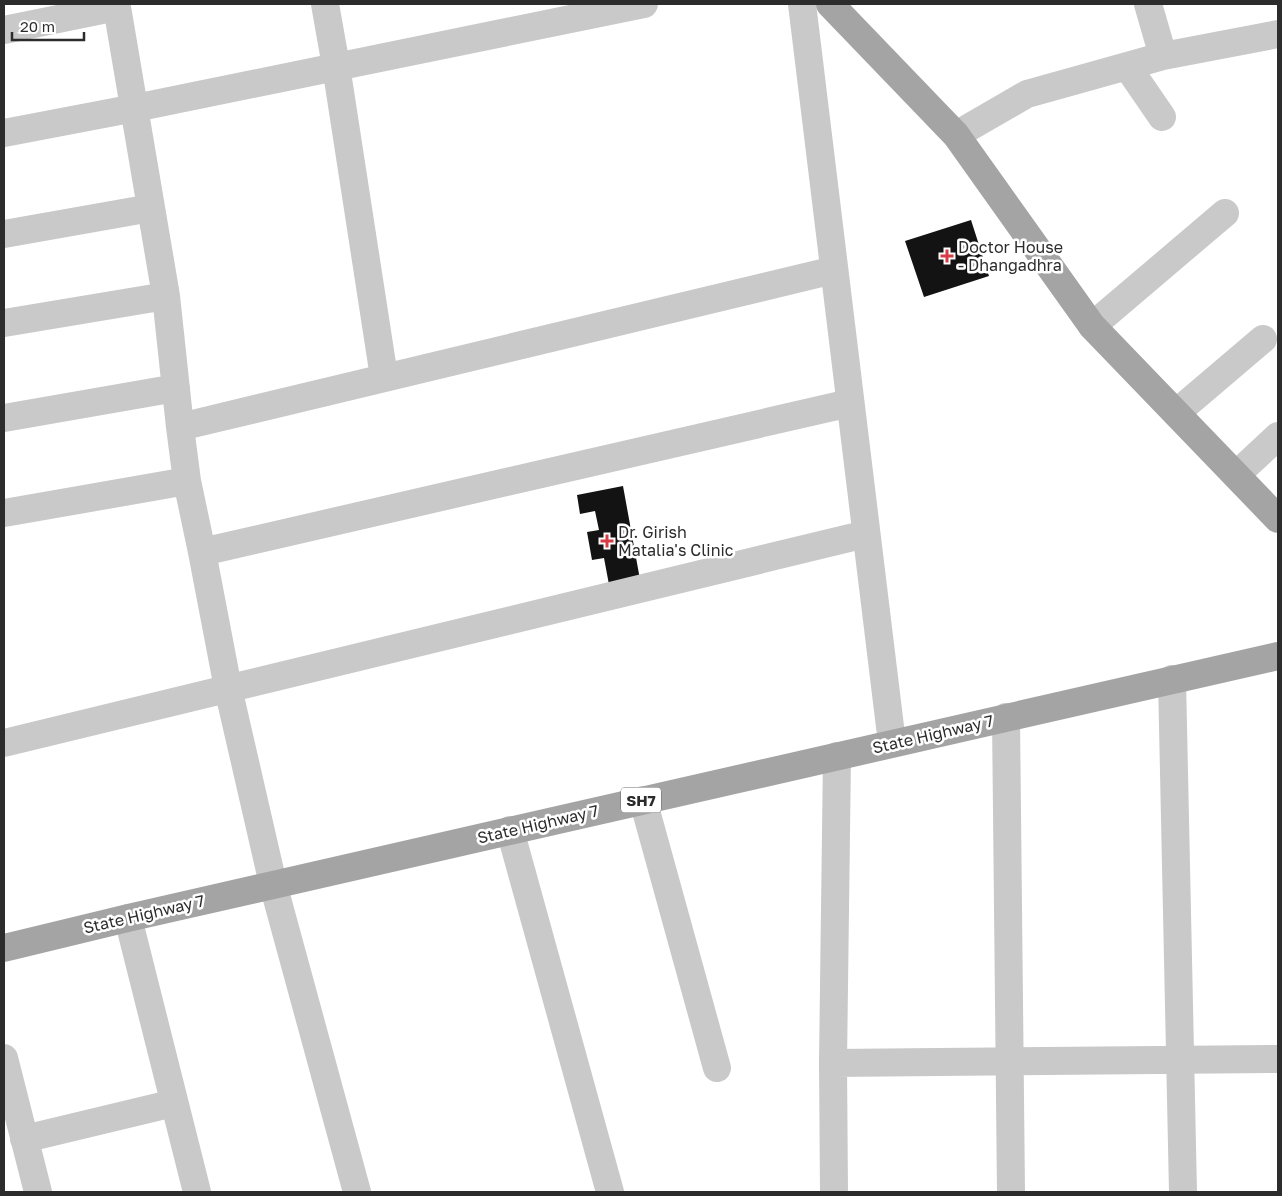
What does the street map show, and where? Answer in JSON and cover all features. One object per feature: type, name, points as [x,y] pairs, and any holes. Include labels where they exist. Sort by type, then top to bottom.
[{"type":"main road","points":[[830,4],[956,135],[1092,326],[1278,519]]},
{"type":"main road","name":"State Highway 7","points":[[4,948],[273,884],[1278,656]]},
{"type":"street","points":[[325,4],[384,378]]},
{"type":"street","points":[[4,133],[644,4]]},
{"type":"street","points":[[802,4],[892,743]]},
{"type":"street","points":[[1148,4],[1163,56]]},
{"type":"street","points":[[4,30],[117,7],[166,296],[180,427],[188,481],[228,688],[273,884],[357,1192]]},
{"type":"street","points":[[956,135],[1027,94],[1163,56],[1278,34]]},
{"type":"street","points":[[1127,66],[1162,117]]},
{"type":"street","points":[[4,234],[151,208]]},
{"type":"street","points":[[1092,326],[1224,212]]},
{"type":"street","points":[[180,427],[834,270]]},
{"type":"street","points":[[4,323],[166,296]]},
{"type":"street","points":[[1176,413],[1263,339]]},
{"type":"street","points":[[4,418],[176,388]]},
{"type":"street","points":[[202,552],[850,403]]},
{"type":"street","points":[[1236,475],[1278,436]]},
{"type":"street","points":[[4,513],[188,481]]},
{"type":"street","points":[[4,742],[866,534]]},
{"type":"street","points":[[1172,679],[1183,1192]]},
{"type":"street","points":[[1006,717],[1011,1192]]},
{"type":"street","points":[[834,1192],[833,1063],[837,756]]},
{"type":"street","points":[[643,800],[717,1068]]},
{"type":"street","points":[[510,830],[610,1192]]},
{"type":"street","points":[[128,918],[197,1192]]},
{"type":"street","points":[[4,1058],[38,1192]]},
{"type":"street","points":[[833,1063],[1278,1059]]},
{"type":"street","points":[[24,1139],[174,1103]]},
{"type":"building","points":[[971,220],[989,276],[924,297],[905,241]]},
{"type":"building","points":[[623,486],[641,585],[610,590],[604,558],[592,560],[587,532],[599,530],[595,511],[580,514],[577,495]]},
{"type":"place","name":"Doctor House - Dhangadhra","points":[[947,256]]},
{"type":"place","name":"Dr. Girish Matalia's Clinic","points":[[607,541]]}]
